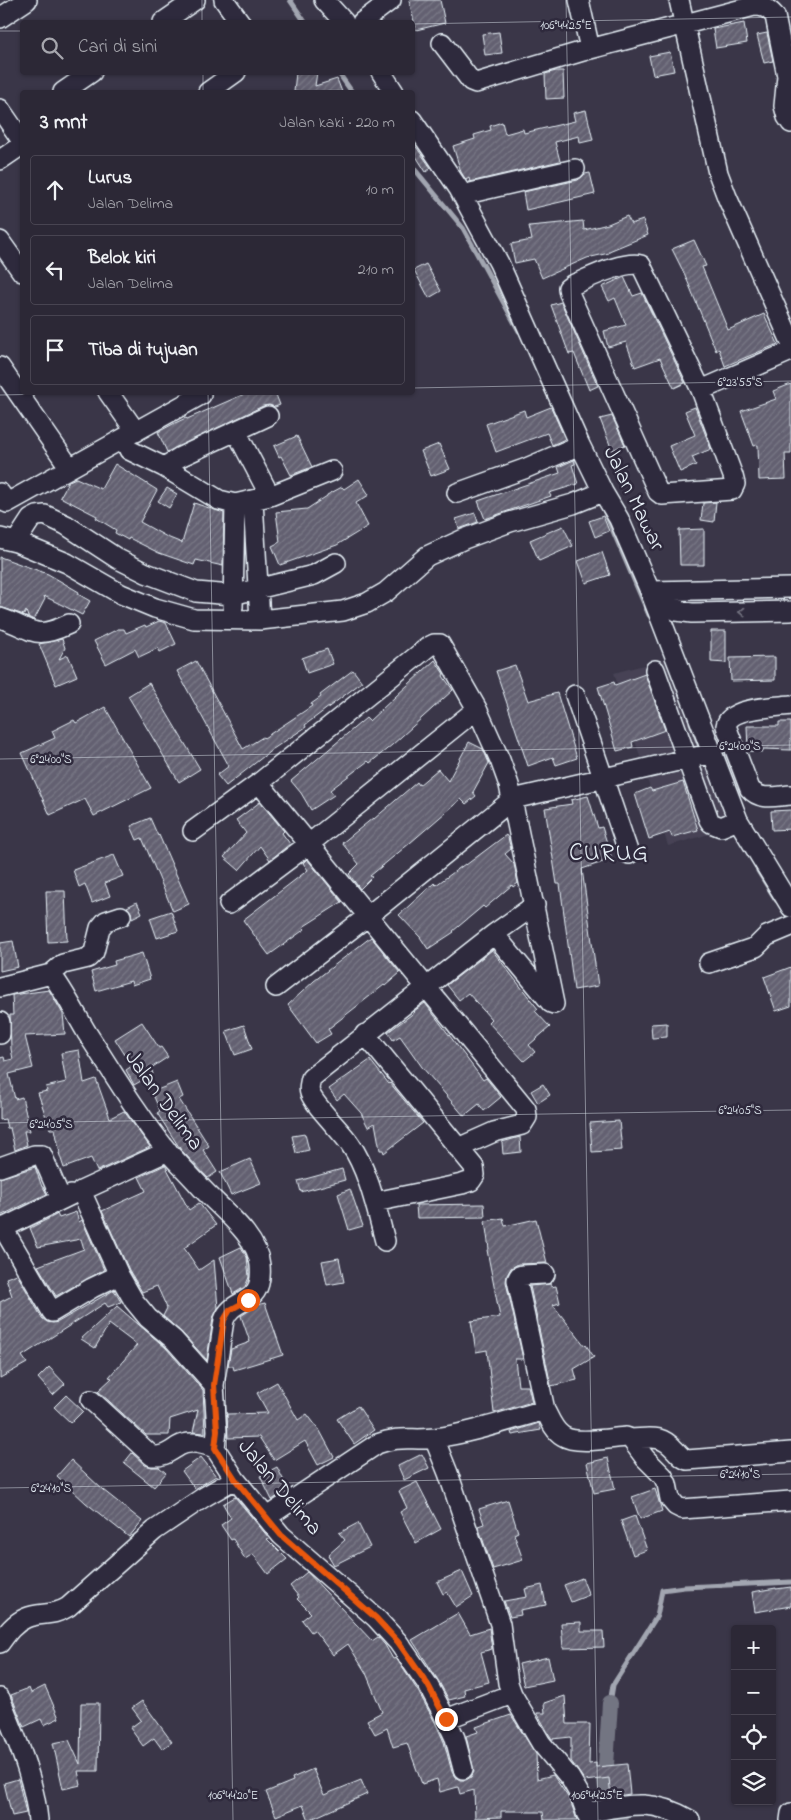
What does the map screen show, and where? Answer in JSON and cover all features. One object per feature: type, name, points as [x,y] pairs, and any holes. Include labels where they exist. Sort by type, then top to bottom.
[{"type":"street","points":[[0,18],[27,0]]},
{"type":"street","points":[[166,20],[195,0]]},
{"type":"street","points":[[224,0],[239,20]]},
{"type":"street","points":[[324,0],[342,20]]},
{"type":"street","points":[[365,20],[392,0]]},
{"type":"street","points":[[579,0],[590,49]]},
{"type":"street","points":[[679,0],[718,172],[791,342]]},
{"type":"street","points":[[442,43],[471,81],[476,83],[590,49],[754,6],[763,6],[775,16],[787,76],[784,106],[791,123]]},
{"type":"street","points":[[66,90],[88,75]]},
{"type":"street","points":[[211,90],[232,75]]},
{"type":"street","points":[[383,75],[393,90]]},
{"type":"street","points":[[0,109],[20,134],[0,160]]},
{"type":"street","name":"Jalan Mawar","points":[[415,124],[462,195],[499,263],[580,445],[603,492],[619,518],[650,591],[667,674],[701,756],[732,823],[791,907]]},
{"type":"street","points":[[462,195],[575,169]]},
{"type":"street","points":[[0,241],[20,269]]},
{"type":"street","points":[[635,263],[641,265],[701,390],[735,484],[732,490],[662,496],[658,492],[568,288],[624,265],[635,263]]},
{"type":"street","points":[[701,390],[791,351]]},
{"type":"street","points":[[0,367],[70,468]]},
{"type":"street","points":[[110,395],[136,432]]},
{"type":"street","points":[[0,493],[7,503],[201,395]]},
{"type":"street","points":[[164,467],[180,457],[268,416]]},
{"type":"street","points":[[236,431],[253,500],[260,620]]},
{"type":"street","points":[[458,493],[524,469],[580,445]]},
{"type":"street","points":[[129,450],[164,467],[219,500],[253,500],[332,471]]},
{"type":"street","points":[[336,563],[314,575],[232,595],[196,592],[146,574],[118,559],[66,525],[45,515],[31,519],[8,540],[67,562],[115,598],[194,619],[260,620],[343,612],[367,603],[386,592],[427,556],[464,539],[510,522],[572,504],[603,492]]},
{"type":"street","points":[[233,619],[232,595],[253,500]]},
{"type":"street","points":[[650,591],[791,588]]},
{"type":"street","points":[[668,591],[677,611],[692,613],[791,611]]},
{"type":"street","points":[[0,618],[36,633],[46,634],[70,624]]},
{"type":"street","points":[[193,831],[259,782],[434,644],[440,644],[477,709],[500,760],[513,799],[554,1004],[551,1004],[494,934]]},
{"type":"street","points":[[667,674],[701,756],[709,820],[711,823],[732,823]]},
{"type":"street","points":[[575,695],[628,854]]},
{"type":"street","points":[[791,705],[744,712],[730,717],[727,720],[726,726],[754,795],[761,797],[791,795]]},
{"type":"street","points":[[229,904],[309,844],[477,709]]},
{"type":"street","points":[[276,987],[368,916],[513,799],[701,756]]},
{"type":"street","points":[[259,782],[526,1109],[527,1117],[522,1125],[494,1132],[458,1148]]},
{"type":"street","points":[[385,1241],[375,1202],[358,1156],[312,1098],[309,1088],[311,1078],[494,934],[535,905]]},
{"type":"street","points":[[0,987],[52,974],[63,964],[88,958],[94,952],[100,928],[106,921],[121,916]]},
{"type":"street","points":[[709,963],[756,947],[767,936],[791,926]]},
{"type":"street","name":"Jalan Delima","points":[[52,974],[121,1086],[168,1151],[209,1197],[245,1233],[257,1252],[260,1266],[258,1289],[254,1296],[226,1314],[224,1320],[214,1385],[217,1431],[215,1448],[235,1479],[281,1535],[376,1618],[398,1642],[428,1685],[446,1719],[455,1738],[463,1770]]},
{"type":"street","points":[[0,1022],[0,1034]]},
{"type":"street","points":[[365,1034],[474,1167],[475,1175],[471,1181],[375,1202]]},
{"type":"street","points":[[119,1275],[92,1288],[52,1312],[1,1228],[168,1151]]},
{"type":"street","points":[[0,1166],[34,1155],[42,1155],[61,1200]]},
{"type":"street","points":[[81,1191],[119,1275],[134,1301],[148,1318],[174,1340],[214,1385]]},
{"type":"street","points":[[545,1274],[522,1275],[517,1280],[545,1410],[555,1428],[563,1436],[574,1440],[626,1437],[631,1439],[660,1438],[666,1441],[686,1460],[791,1452]]},
{"type":"street","points":[[91,1400],[152,1456],[163,1456],[180,1446],[190,1443],[215,1448]]},
{"type":"street","points":[[267,1517],[377,1444],[391,1438],[434,1438],[480,1428],[545,1410]]},
{"type":"street","points":[[434,1438],[500,1624],[508,1683],[512,1694],[541,1743],[570,1778],[580,1795],[598,1813],[642,1804],[656,1805],[676,1811],[690,1820]]},
{"type":"street","points":[[631,1439],[645,1458],[663,1476],[670,1499],[676,1506],[682,1509],[791,1501]]},
{"type":"street","points":[[0,1643],[9,1629],[26,1618],[59,1613],[68,1607],[155,1530],[235,1479]]},
{"type":"street","points":[[446,1719],[512,1694]]},
{"type":"street","points":[[0,1698],[23,1755],[33,1788],[38,1820]]},
{"type":"street","points":[[790,1820],[791,1813]]},
{"type":"shaded area","points":[[673,657],[730,828],[668,846],[614,673]]},
{"type":"building","points":[[409,0],[440,0],[445,23],[416,30]]},
{"type":"building","points":[[744,23],[747,43],[716,48],[713,29]]},
{"type":"building","points":[[499,32],[502,53],[485,55],[482,34]]},
{"type":"building","points":[[767,33],[773,61],[764,63],[757,35]]},
{"type":"building","points":[[670,52],[674,71],[653,75],[649,56]]},
{"type":"building","points":[[563,71],[564,98],[546,99],[545,74]]},
{"type":"building","points":[[296,75],[317,75],[315,86],[337,79],[341,90],[294,90]]},
{"type":"building","points":[[586,110],[593,140],[580,143],[579,136],[555,142],[560,161],[470,182],[469,178],[466,180],[461,172],[453,146],[475,139],[474,135],[491,130],[490,126],[502,122],[505,134],[523,129],[524,133],[575,121],[573,113]]},
{"type":"building","points":[[415,145],[431,168],[426,172],[415,155]]},
{"type":"building","points":[[590,173],[595,194],[526,210],[523,192],[578,180],[585,174]]},
{"type":"building","points":[[627,216],[631,224],[643,220],[648,235],[609,251],[609,253],[587,258],[542,278],[534,259],[515,263],[511,244],[532,240],[529,226],[583,221],[584,230],[608,224]]},
{"type":"building","points":[[694,240],[706,266],[702,267],[728,330],[764,314],[778,344],[725,366],[719,349],[716,351],[685,275],[672,249]]},
{"type":"building","points":[[426,264],[441,291],[429,298],[415,270]]},
{"type":"building","points":[[624,277],[633,296],[642,293],[685,383],[674,388],[660,358],[635,367],[626,342],[608,347],[604,331],[626,325],[615,298],[609,301],[602,287]]},
{"type":"building","points":[[561,302],[598,386],[589,390],[574,353],[569,354],[551,305]]},
{"type":"building","points":[[791,384],[791,454],[785,454],[786,479],[759,480],[758,445],[754,446],[741,411],[776,399],[773,391]]},
{"type":"building","points":[[242,395],[276,395],[280,405],[275,407],[263,406],[167,452],[158,432]]},
{"type":"building","points":[[551,407],[565,439],[552,445],[547,433],[496,452],[486,424],[524,410],[526,417]]},
{"type":"building","points":[[695,407],[711,449],[692,457],[696,465],[680,472],[669,446],[695,435],[685,411]]},
{"type":"building","points":[[612,416],[625,445],[612,450],[600,419]]},
{"type":"building","points":[[297,436],[312,467],[291,475],[274,446]]},
{"type":"building","points":[[439,444],[450,469],[431,476],[421,451]]},
{"type":"building","points":[[574,460],[575,464],[572,465],[578,484],[549,493],[551,496],[485,519],[478,501],[560,473],[558,467]]},
{"type":"building","points":[[115,464],[157,490],[140,522],[167,537],[182,543],[194,503],[224,513],[223,566],[196,560],[194,565],[159,553],[129,538],[128,540],[115,533],[116,530],[96,518],[97,516],[60,497],[69,481],[76,478],[101,489]]},
{"type":"building","points":[[359,479],[369,495],[356,503],[368,526],[337,545],[280,565],[272,546],[280,542],[276,512],[307,509],[327,495],[342,487],[344,489]]},
{"type":"building","points":[[167,488],[177,494],[169,508],[158,501]]},
{"type":"building","points":[[716,502],[714,522],[701,520],[703,503]]},
{"type":"building","points":[[475,513],[478,522],[459,529],[456,519]]},
{"type":"building","points":[[603,516],[609,531],[595,537],[589,521]]},
{"type":"building","points":[[563,526],[573,546],[539,561],[530,540]]},
{"type":"building","points":[[704,529],[704,565],[680,565],[679,530]]},
{"type":"building","points":[[602,552],[610,575],[586,583],[578,561]]},
{"type":"building","points":[[0,557],[48,574],[79,592],[78,594],[90,601],[82,615],[44,596],[45,599],[34,620],[28,617],[26,611],[24,615],[0,607]]},
{"type":"building","points":[[159,621],[166,623],[176,644],[160,652],[158,648],[139,657],[135,649],[106,664],[94,641],[118,629],[124,629],[126,633]]},
{"type":"building","points":[[711,631],[726,631],[726,663],[711,662]]},
{"type":"building","points":[[62,639],[65,648],[59,659],[68,655],[77,676],[56,685],[39,644]]},
{"type":"building","points":[[327,649],[333,664],[307,673],[302,658]]},
{"type":"building","points":[[775,657],[775,680],[731,681],[730,658]]},
{"type":"building","points":[[435,660],[453,690],[370,763],[368,761],[330,790],[334,795],[311,810],[291,781],[366,718],[369,721]]},
{"type":"building","points":[[196,661],[243,749],[264,738],[312,706],[311,704],[321,697],[320,695],[353,670],[362,682],[305,725],[306,727],[273,749],[226,786],[217,775],[229,766],[177,671]]},
{"type":"building","points":[[515,665],[528,701],[557,693],[577,758],[556,765],[553,757],[528,766],[496,671]]},
{"type":"building","points":[[645,674],[665,730],[632,742],[633,747],[617,751],[598,687],[614,682],[615,685]]},
{"type":"building","points":[[149,683],[200,769],[179,782],[128,696]]},
{"type":"building","points":[[105,707],[151,788],[94,816],[85,799],[50,815],[22,753],[55,738],[52,731],[74,720],[76,723]]},
{"type":"building","points":[[779,722],[791,722],[791,750],[763,749],[763,752],[748,751],[747,726],[779,726]]},
{"type":"building","points":[[469,742],[483,749],[489,763],[473,792],[476,796],[466,804],[461,799],[370,876],[372,877],[360,889],[349,874],[359,864],[342,843],[374,819],[417,782],[419,785],[438,769],[448,781]]},
{"type":"building","points":[[683,782],[698,830],[672,837],[670,832],[649,839],[635,794],[650,788],[652,791]]},
{"type":"building","points":[[588,796],[598,828],[602,827],[612,859],[582,869],[598,986],[574,990],[560,884],[557,884],[545,808],[572,804],[571,800]]},
{"type":"building","points":[[260,802],[284,831],[282,833],[290,844],[270,860],[260,846],[239,870],[224,857],[246,833],[236,820]]},
{"type":"building","points":[[791,810],[791,829],[772,830],[771,811]]},
{"type":"building","points":[[150,818],[189,904],[173,911],[142,838],[137,840],[131,826]]},
{"type":"building","points":[[506,835],[511,849],[505,854],[514,864],[518,883],[513,887],[512,885],[485,908],[483,906],[454,932],[428,949],[420,937],[399,915],[434,883],[436,885],[466,865]]},
{"type":"building","points":[[114,855],[123,876],[105,883],[110,896],[92,903],[85,884],[79,887],[73,870]]},
{"type":"building","points":[[307,859],[342,902],[303,927],[305,929],[269,955],[243,920],[308,870],[303,863]]},
{"type":"building","points":[[46,891],[65,891],[67,941],[48,942]]},
{"type":"building","points":[[137,902],[142,913],[132,918],[131,912],[127,907]]},
{"type":"building","points":[[171,911],[178,931],[157,938],[150,918]]},
{"type":"building","points":[[371,937],[400,973],[328,1029],[331,1034],[316,1043],[288,1005],[314,981]]},
{"type":"building","points":[[13,941],[18,967],[0,971],[0,943]]},
{"type":"building","points":[[492,950],[538,1009],[535,1011],[550,1027],[529,1045],[535,1052],[524,1061],[488,1022],[491,1019],[468,993],[459,1000],[447,985]]},
{"type":"building","points":[[142,953],[150,979],[132,985],[131,981],[96,991],[91,972],[115,965],[114,961]]},
{"type":"building","points":[[791,967],[791,1006],[776,1011],[764,977]]},
{"type":"building","points":[[49,990],[63,1014],[65,1034],[25,1036],[33,1068],[9,1074],[15,1099],[22,1097],[30,1131],[24,1131],[27,1145],[15,1150],[10,1128],[7,1128],[5,1119],[0,1120],[0,1058],[4,1057],[5,1061],[13,1059],[10,1015],[13,1015],[12,995]]},
{"type":"building","points":[[425,1003],[483,1080],[486,1078],[501,1097],[484,1111],[479,1104],[464,1116],[422,1067],[400,1036],[393,1040],[388,1032]]},
{"type":"building","points":[[142,1022],[159,1048],[161,1047],[168,1057],[151,1068],[153,1074],[134,1085],[126,1070],[132,1066],[115,1039]]},
{"type":"building","points":[[667,1023],[667,1037],[652,1038],[651,1024]]},
{"type":"building","points":[[244,1025],[252,1049],[235,1055],[226,1031]]},
{"type":"building","points":[[79,1050],[84,1083],[96,1079],[110,1118],[124,1111],[150,1147],[97,1171],[91,1158],[64,1168],[55,1129],[50,1129],[38,1093],[47,1091],[46,1087],[66,1082],[61,1053]]},
{"type":"building","points":[[370,1060],[423,1123],[384,1153],[383,1150],[380,1150],[375,1123],[368,1127],[361,1113],[344,1094],[337,1100],[329,1089]]},
{"type":"building","points":[[177,1082],[183,1097],[179,1099],[209,1146],[203,1150],[217,1172],[208,1178],[181,1150],[157,1113],[160,1111],[152,1092]]},
{"type":"building","points":[[543,1084],[550,1095],[538,1103],[531,1091]]},
{"type":"building","points":[[619,1121],[622,1150],[592,1152],[590,1123]]},
{"type":"building","points":[[305,1134],[309,1150],[296,1153],[292,1136]]},
{"type":"building","points":[[520,1137],[521,1152],[503,1154],[502,1142]]},
{"type":"building","points":[[250,1159],[261,1183],[231,1195],[220,1172]]},
{"type":"building","points":[[165,1165],[189,1210],[199,1203],[216,1225],[184,1248],[199,1270],[214,1260],[218,1308],[213,1318],[207,1360],[163,1316],[167,1308],[157,1286],[142,1292],[129,1270],[102,1211],[146,1191],[139,1177]]},
{"type":"building","points":[[35,1167],[42,1187],[47,1194],[0,1216],[0,1178]]},
{"type":"building","points":[[342,1169],[345,1180],[301,1192],[298,1181]]},
{"type":"building","points":[[350,1189],[363,1226],[349,1230],[338,1194]]},
{"type":"building","points":[[484,1204],[485,1217],[417,1218],[416,1205]]},
{"type":"building","points":[[76,1212],[79,1222],[82,1220],[104,1270],[56,1296],[38,1266],[84,1249],[81,1239],[38,1247],[30,1228],[57,1214],[59,1218]]},
{"type":"building","points":[[503,1218],[505,1226],[536,1219],[547,1263],[518,1264],[511,1268],[507,1275],[506,1282],[523,1359],[515,1359],[518,1386],[528,1386],[532,1402],[494,1413],[487,1350],[476,1352],[471,1321],[500,1317],[487,1250],[489,1249],[485,1221]]},
{"type":"building","points":[[241,1247],[247,1257],[249,1277],[245,1287],[233,1294],[220,1257]]},
{"type":"building","points":[[339,1258],[344,1282],[327,1285],[322,1261]]},
{"type":"building","points":[[17,1274],[42,1318],[47,1322],[58,1322],[114,1290],[121,1302],[108,1307],[105,1303],[22,1356],[27,1363],[0,1378],[0,1302],[12,1296],[6,1278]]},
{"type":"building","points":[[551,1284],[551,1287],[556,1286],[560,1303],[553,1305],[594,1357],[574,1369],[577,1380],[551,1386],[530,1286]]},
{"type":"building","points":[[265,1303],[283,1355],[234,1370],[233,1366],[228,1366],[231,1349],[250,1342],[241,1316],[257,1305]]},
{"type":"building","points":[[117,1306],[166,1348],[203,1390],[205,1433],[193,1432],[198,1410],[170,1419],[169,1435],[146,1435],[98,1391],[112,1378],[109,1377],[137,1345],[109,1324],[95,1348],[81,1339]]},
{"type":"building","points":[[49,1367],[65,1384],[53,1395],[38,1378]]},
{"type":"building","points":[[277,1382],[298,1420],[307,1414],[320,1431],[334,1457],[318,1465],[305,1441],[274,1460],[259,1437],[228,1438],[227,1414],[268,1413],[257,1393]]},
{"type":"building","points":[[66,1395],[83,1411],[71,1423],[54,1407]]},
{"type":"building","points":[[358,1406],[374,1430],[354,1444],[337,1419]]},
{"type":"building","points":[[539,1423],[541,1430],[512,1435],[511,1432]]},
{"type":"building","points":[[132,1453],[145,1465],[159,1467],[166,1473],[154,1487],[124,1463]]},
{"type":"building","points":[[422,1454],[429,1468],[404,1480],[398,1466]]},
{"type":"building","points":[[201,1457],[216,1476],[195,1489],[182,1471]]},
{"type":"building","points":[[608,1458],[615,1489],[594,1493],[587,1463]]},
{"type":"building","points":[[71,1460],[103,1490],[142,1521],[129,1537],[86,1503],[57,1476]]},
{"type":"building","points":[[277,1467],[288,1489],[272,1500],[260,1476]]},
{"type":"building","points":[[417,1482],[441,1529],[416,1543],[400,1512],[407,1508],[399,1491]]},
{"type":"building","points":[[655,1489],[662,1511],[640,1519],[632,1497]]},
{"type":"building","points":[[235,1497],[269,1538],[267,1539],[287,1559],[268,1574],[253,1554],[245,1559],[233,1539],[231,1540],[221,1525],[231,1518],[223,1504]]},
{"type":"building","points":[[508,1500],[518,1532],[514,1534],[523,1560],[493,1569],[478,1526],[484,1524],[479,1509]]},
{"type":"building","points":[[635,1516],[647,1550],[633,1555],[621,1521]]},
{"type":"building","points":[[358,1523],[370,1547],[334,1565],[328,1555],[345,1540],[339,1533]]},
{"type":"building","points":[[462,1571],[473,1596],[456,1607],[447,1592],[443,1594],[437,1582]]},
{"type":"building","points":[[307,1572],[372,1641],[378,1637],[393,1659],[396,1658],[418,1691],[436,1724],[455,1777],[460,1780],[466,1780],[474,1772],[466,1736],[478,1732],[476,1727],[511,1715],[536,1754],[537,1779],[553,1775],[570,1800],[577,1820],[544,1820],[543,1812],[526,1811],[501,1811],[501,1817],[475,1818],[474,1790],[460,1794],[458,1787],[440,1792],[437,1779],[422,1784],[407,1743],[393,1747],[387,1728],[375,1734],[367,1720],[382,1712],[366,1673],[348,1644],[333,1655],[314,1630],[311,1632],[302,1620],[311,1613],[297,1599],[299,1597],[290,1586]]},
{"type":"building","points":[[582,1578],[589,1595],[571,1602],[564,1585]]},
{"type":"building","points":[[542,1585],[546,1605],[520,1610],[521,1615],[510,1617],[504,1601],[527,1597],[525,1589]]},
{"type":"building","points":[[791,1587],[791,1606],[755,1612],[752,1592]]},
{"type":"building","points":[[458,1613],[470,1634],[489,1628],[492,1649],[481,1652],[489,1682],[464,1689],[465,1696],[449,1700],[412,1640]]},
{"type":"building","points":[[581,1622],[581,1631],[603,1631],[604,1647],[563,1648],[561,1623]]},
{"type":"building","points":[[548,1657],[553,1680],[524,1686],[519,1664]]},
{"type":"building","points":[[45,1686],[59,1718],[44,1725],[41,1719],[24,1727],[11,1695],[29,1688],[31,1693]]},
{"type":"building","points":[[565,1696],[567,1724],[590,1724],[589,1764],[596,1763],[596,1767],[627,1764],[630,1794],[611,1797],[609,1778],[585,1781],[571,1761],[571,1737],[552,1739],[550,1736],[537,1713],[545,1713],[544,1703]]},
{"type":"building","points":[[142,1701],[172,1742],[162,1749],[154,1738],[143,1746],[130,1728],[141,1720],[132,1708]]},
{"type":"building","points":[[81,1703],[99,1703],[98,1771],[78,1771],[81,1785],[63,1789],[53,1743],[69,1740],[80,1764]]},
{"type":"building","points":[[313,1769],[324,1795],[361,1780],[367,1794],[309,1820],[303,1805],[276,1816],[266,1792],[293,1781],[292,1778]]},
{"type":"building","points":[[18,1779],[26,1813],[12,1816],[4,1783]]},
{"type":"waterway","points":[[290,0],[304,20]]},
{"type":"waterway","points":[[340,75],[351,90]]},
{"type":"waterway","points":[[415,170],[463,228],[519,331]]},
{"type":"waterway","points":[[604,510],[649,615]]},
{"type":"waterway","points":[[691,723],[701,750]]},
{"type":"waterway","points":[[758,871],[776,900]]},
{"type":"waterway","points":[[610,1703],[613,1685],[657,1616],[662,1590],[684,1587],[791,1582]]},
{"type":"waterway","points":[[610,1703],[605,1781],[608,1806],[620,1820]]},
{"type":"district","name":"CURUG","points":[[609,854]]},
{"type":"route","points":[[248,1300],[230,1310],[224,1320],[214,1385],[217,1431],[215,1448],[235,1479],[281,1535],[376,1618],[398,1642],[428,1685],[446,1719]]}]
